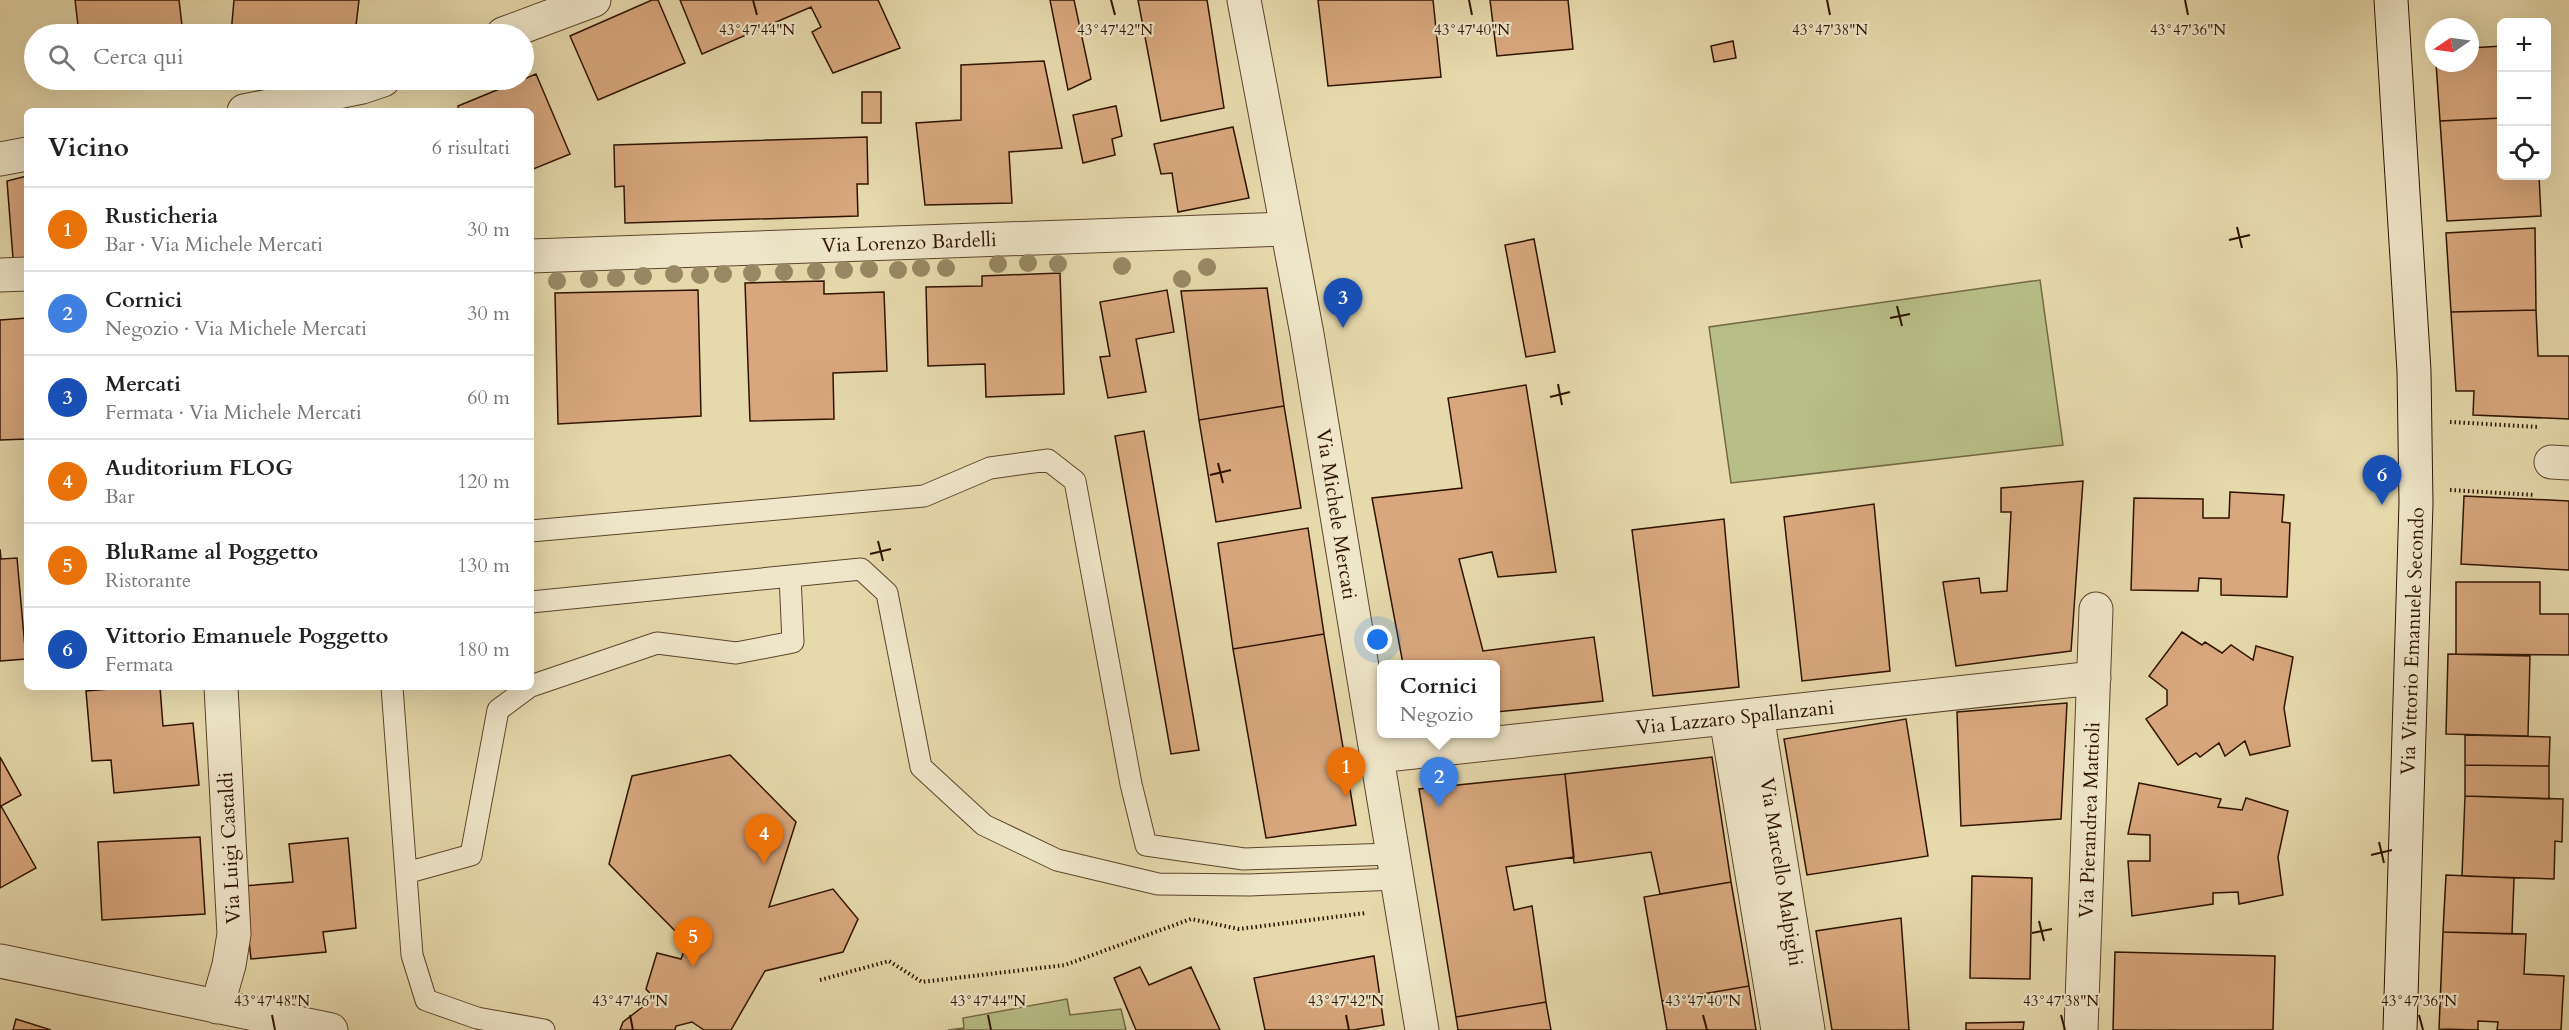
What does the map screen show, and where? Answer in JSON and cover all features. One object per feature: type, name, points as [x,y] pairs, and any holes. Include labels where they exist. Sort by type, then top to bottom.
[{"type":"street","points":[[529,24],[594,0]]},
{"type":"street","name":"Via Michele Mercati","points":[[1244,0],[1287,229],[1422,1030]]},
{"type":"street","name":"Via Vittorio Emanuele Secondo","points":[[2391,0],[2413,349],[2416,503],[2400,1030]]},
{"type":"street","points":[[259,108],[347,90]]},
{"type":"street","points":[[0,159],[24,154]]},
{"type":"street","name":"Via Lorenzo Bardelli","points":[[534,256],[1287,229]]},
{"type":"street","points":[[0,275],[24,274]]},
{"type":"street","name":"Via Pierandrea Mattioli","points":[[2081,1030],[2096,609]]},
{"type":"street","name":"Via Lazzaro Spallanzani","points":[[1377,756],[2094,678]]},
{"type":"street","name":"Via Luigi Castaldi","points":[[217,1007],[229,965],[234,934],[221,690]]},
{"type":"street","name":"Via Marcello Malpighi","points":[[1741,716],[1778,1030]]},
{"type":"street","name":"Via Marcello Malpighi","points":[[1741,716],[1808,1030]]},
{"type":"street","points":[[0,961],[331,1030]]},
{"type":"lane","points":[[534,531],[924,496],[990,468],[1048,460],[1075,481],[1131,784],[1146,846],[1244,859],[1394,867]]},
{"type":"lane","points":[[534,602],[861,569],[887,593],[921,767],[984,825],[1057,860],[1158,884],[1250,885],[1394,867]]},
{"type":"lane","points":[[534,685],[657,643],[736,653],[793,642],[790,576]]},
{"type":"lane","points":[[392,690],[412,955],[426,1000],[477,1018],[544,1030]]},
{"type":"lane","points":[[406,873],[471,855],[498,710],[525,690]]},
{"type":"path","points":[[2449,422],[2541,427]]},
{"type":"path","points":[[2449,490],[2534,495]]},
{"type":"path","points":[[820,980],[889,961],[922,982],[1065,965],[1191,920],[1239,930],[1373,913]]},
{"type":"green space","points":[[2040,280],[2063,445],[1731,483],[1709,327]]},
{"type":"green space","points":[[1067,999],[1070,1015],[1121,1009],[1126,1030],[948,1030],[964,1028],[963,1018]]},
{"type":"building","points":[[75,0],[179,0],[182,24],[78,24]]},
{"type":"building","points":[[234,0],[359,0],[356,24],[232,24]]},
{"type":"building","points":[[652,0],[658,0],[685,63],[598,100],[570,36]]},
{"type":"building","points":[[680,0],[878,0],[900,48],[833,73],[812,32],[821,27],[811,7],[702,54]]},
{"type":"building","points":[[1050,0],[1074,0],[1091,79],[1068,90]]},
{"type":"building","points":[[1138,0],[1207,0],[1224,108],[1161,121]]},
{"type":"building","points":[[1318,0],[1433,0],[1441,77],[1328,86]]},
{"type":"building","points":[[1490,0],[1568,0],[1573,49],[1497,56]]},
{"type":"building","points":[[1733,41],[1736,58],[1714,62],[1711,46]]},
{"type":"building","points":[[2497,46],[2497,118],[2440,121],[2437,72],[2479,72],[2479,47]]},
{"type":"building","points":[[1044,61],[1062,148],[1009,152],[1012,203],[925,205],[916,123],[961,120],[961,65]]},
{"type":"building","points":[[536,74],[570,154],[534,169],[534,108],[458,108],[458,106],[497,90],[534,90],[534,75]]},
{"type":"building","points":[[862,92],[881,92],[881,123],[862,123]]},
{"type":"building","points":[[1116,106],[1122,136],[1112,139],[1115,155],[1083,163],[1073,115]]},
{"type":"building","points":[[2497,118],[2497,180],[2539,180],[2541,216],[2447,221],[2440,121]]},
{"type":"building","points":[[1233,127],[1249,198],[1178,212],[1172,173],[1161,174],[1154,144]]},
{"type":"building","points":[[867,137],[868,184],[857,184],[858,216],[625,223],[624,186],[615,187],[614,145]]},
{"type":"building","points":[[24,177],[24,258],[13,258],[7,181]]},
{"type":"building","points":[[2535,228],[2536,310],[2451,312],[2446,233]]},
{"type":"building","points":[[1534,239],[1555,352],[1526,357],[1505,245]]},
{"type":"building","points":[[1060,273],[1064,394],[986,397],[985,364],[928,366],[926,287],[982,286],[982,276]]},
{"type":"building","points":[[824,281],[824,294],[884,292],[887,371],[833,373],[834,419],[750,421],[745,283]]},
{"type":"building","points":[[1267,288],[1284,406],[1199,420],[1181,291]]},
{"type":"building","points":[[698,290],[701,416],[558,424],[555,293]]},
{"type":"building","points":[[1167,290],[1174,332],[1136,339],[1146,392],[1108,398],[1100,357],[1110,356],[1100,302]]},
{"type":"building","points":[[2536,310],[2538,356],[2569,356],[2569,419],[2473,415],[2474,391],[2456,391],[2451,312]]},
{"type":"building","points":[[24,318],[24,439],[0,440],[0,320]]},
{"type":"building","points":[[1526,385],[1556,572],[1498,577],[1492,552],[1459,559],[1483,651],[1594,637],[1603,701],[1500,712],[1500,660],[1402,660],[1372,498],[1462,488],[1448,398]]},
{"type":"building","points":[[1284,406],[1301,508],[1216,522],[1199,420]]},
{"type":"building","points":[[1144,431],[1199,750],[1171,754],[1115,436]]},
{"type":"building","points":[[2083,481],[2071,651],[1956,666],[1943,582],[1979,578],[1981,593],[2007,591],[2011,512],[2001,512],[2001,488]]},
{"type":"building","points":[[2230,492],[2284,495],[2282,522],[2290,523],[2287,597],[2221,595],[2221,579],[2199,578],[2198,591],[2131,590],[2134,498],[2203,499],[2203,518],[2229,518]]},
{"type":"building","points":[[2464,496],[2569,501],[2569,570],[2461,564]]},
{"type":"building","points":[[1874,504],[1890,671],[1802,681],[1784,517]]},
{"type":"building","points":[[1724,519],[1739,687],[1653,696],[1632,530]]},
{"type":"building","points":[[1308,528],[1324,634],[1233,649],[1218,543]]},
{"type":"building","points":[[0,549],[1,559],[17,558],[24,659],[0,661]]},
{"type":"building","points":[[2456,582],[2540,582],[2540,614],[2569,614],[2569,655],[2456,654]]},
{"type":"building","points":[[2182,632],[2202,645],[2205,642],[2222,653],[2231,645],[2253,660],[2256,646],[2293,657],[2284,708],[2290,746],[2250,755],[2245,741],[2225,756],[2219,743],[2200,757],[2196,753],[2178,765],[2146,719],[2167,705],[2167,690],[2149,676]]},
{"type":"building","points":[[1324,634],[1356,825],[1266,838],[1233,649]]},
{"type":"building","points":[[2448,654],[2530,656],[2528,736],[2446,734]]},
{"type":"building","points":[[160,690],[163,726],[193,723],[199,785],[114,793],[111,760],[92,761],[86,691]]},
{"type":"building","points":[[2067,703],[2061,819],[1961,826],[1957,712]]},
{"type":"building","points":[[1906,719],[1928,856],[1807,875],[1784,739]]},
{"type":"building","points":[[2465,735],[2550,737],[2549,766],[2465,765]]},
{"type":"building","points":[[730,755],[796,822],[769,907],[833,889],[858,919],[843,952],[765,971],[731,1030],[704,1030],[692,1022],[676,1026],[675,1030],[620,1030],[623,1022],[654,998],[646,989],[657,953],[681,959],[687,943],[609,864],[632,776]]},
{"type":"building","points":[[0,757],[21,795],[1,806],[36,868],[0,888]]},
{"type":"building","points":[[1712,757],[1731,882],[1660,894],[1651,852],[1574,863],[1565,774]]},
{"type":"building","points":[[2465,765],[2549,766],[2549,799],[2465,796]]},
{"type":"building","points":[[1565,774],[1574,857],[1506,867],[1514,910],[1532,906],[1546,1002],[1456,1017],[1419,789]]},
{"type":"building","points":[[2139,783],[2221,799],[2218,807],[2242,810],[2246,798],[2288,811],[2278,857],[2283,895],[2239,904],[2238,892],[2213,893],[2213,904],[2132,916],[2128,861],[2150,861],[2150,835],[2128,834]]},
{"type":"building","points":[[2465,796],[2563,799],[2562,842],[2555,841],[2554,879],[2462,876]]},
{"type":"building","points":[[200,837],[205,914],[102,920],[98,842]]},
{"type":"building","points":[[348,838],[356,928],[323,932],[326,952],[251,959],[243,886],[293,882],[289,844]]},
{"type":"building","points":[[2446,875],[2514,878],[2512,934],[2443,932]]},
{"type":"building","points":[[1972,876],[2032,878],[2030,979],[1970,978]]},
{"type":"building","points":[[1731,882],[1749,986],[1662,1001],[1644,897]]},
{"type":"building","points":[[1901,918],[1909,1030],[1832,1030],[1816,931]]},
{"type":"building","points":[[2443,932],[2526,934],[2524,974],[2564,976],[2561,1030],[2497,1030],[2498,1022],[2478,1021],[2478,1030],[2439,1029]]},
{"type":"building","points":[[2115,952],[2275,956],[2273,1030],[2113,1030]]},
{"type":"building","points":[[1374,956],[1384,1025],[1353,1030],[1265,1030],[1254,978]]},
{"type":"building","points":[[1140,967],[1149,985],[1191,967],[1220,1030],[1136,1030],[1114,978]]},
{"type":"building","points":[[1749,986],[1756,1030],[1667,1030],[1662,1001]]},
{"type":"building","points":[[1546,1002],[1551,1030],[1458,1030],[1456,1017]]},
{"type":"building","points":[[16,1019],[51,1030],[13,1030]]},
{"type":"building","points":[[2024,1022],[2023,1030],[1966,1030],[1966,1023]]},
{"type":"place","name":"Mercati","points":[[1343,328]]},
{"type":"place","name":"Vittorio Emanuele Poggetto","points":[[2382,505]]},
{"type":"place","name":"Rusticheria","points":[[1346,797]]},
{"type":"place","name":"Cornici","points":[[1439,807]]},
{"type":"place","name":"Auditorium FLOG","points":[[764,864]]},
{"type":"place","name":"BluRame al Poggetto","points":[[693,967]]}]
